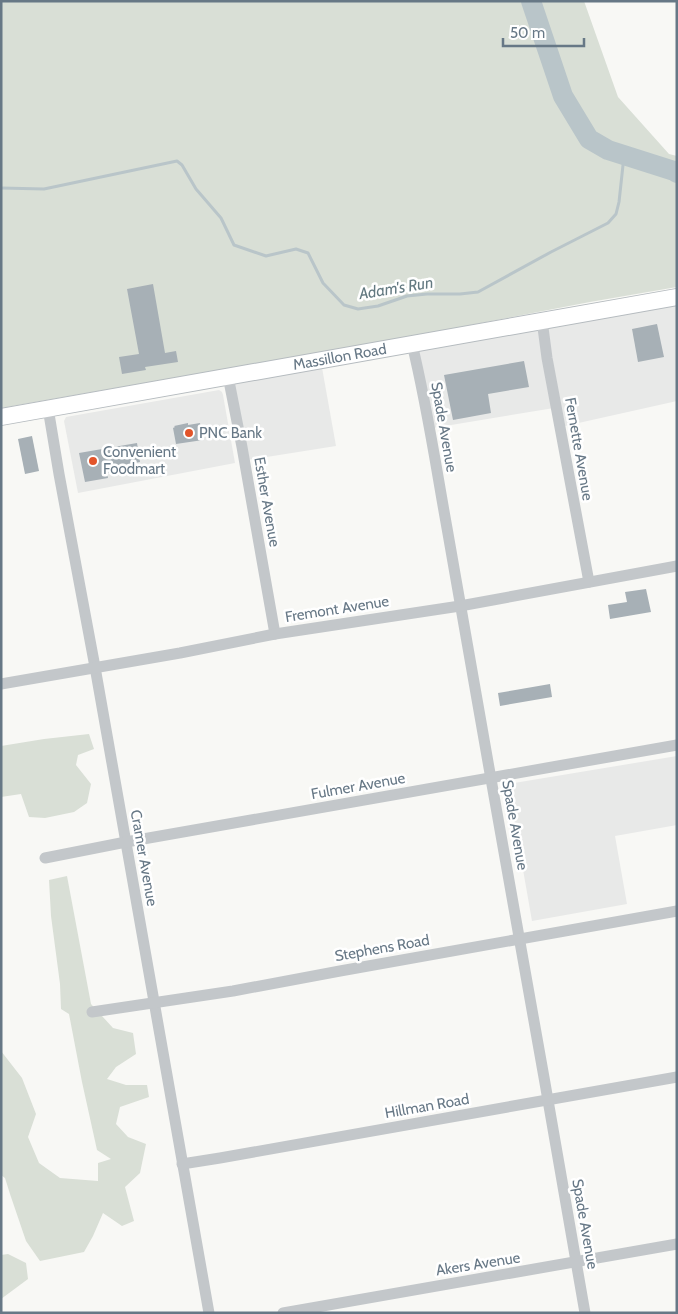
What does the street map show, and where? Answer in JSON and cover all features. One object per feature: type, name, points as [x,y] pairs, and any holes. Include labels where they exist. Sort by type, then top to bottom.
[{"type":"street","name":"Massillon Road","points":[[1,417],[677,297]]},
{"type":"street","name":"Fernette Avenue","points":[[542,320],[589,582]]},
{"type":"street","name":"Spade Avenue","points":[[412,344],[423,389],[585,1313]]},
{"type":"street","name":"Esther Avenue","points":[[228,376],[275,634]]},
{"type":"street","name":"Cramer Avenue","points":[[48,408],[208,1313]]},
{"type":"street","name":"Fremont Avenue","points":[[1,684],[275,634],[460,606],[677,566]]},
{"type":"street","name":"Fulmer Avenue","points":[[45,858],[677,744]]},
{"type":"street","name":"Stephens Road","points":[[92,1012],[233,991],[677,911]]},
{"type":"street","name":"Hillman Road","points":[[182,1164],[677,1077]]},
{"type":"street","name":"Akers Avenue","points":[[283,1313],[677,1244]]},
{"type":"shaded area","points":[[1,1],[584,1],[618,97],[669,154],[677,156],[677,287],[424,334],[1,408]]},
{"type":"shaded area","points":[[677,299],[677,401],[565,426],[545,322]]},
{"type":"shaded area","points":[[541,322],[554,408],[433,428],[416,346]]},
{"type":"shaded area","points":[[321,362],[336,446],[247,460],[231,378]]},
{"type":"shaded area","points":[[219,390],[223,395],[235,463],[78,493],[64,421],[66,417]]},
{"type":"shaded area","points":[[89,734],[94,749],[78,755],[76,765],[91,784],[87,803],[74,812],[45,818],[29,817],[21,794],[1,797],[1,746]]},
{"type":"shaded area","points":[[677,756],[677,825],[615,836],[627,904],[532,921],[508,784]]},
{"type":"shaded area","points":[[67,876],[91,1004],[113,1028],[133,1033],[136,1054],[116,1067],[107,1079],[126,1085],[147,1085],[149,1097],[120,1107],[116,1124],[128,1137],[146,1144],[140,1173],[125,1187],[134,1221],[122,1226],[103,1213],[84,1252],[40,1261],[26,1241],[5,1178],[1,1175],[1,1051],[22,1078],[36,1114],[28,1137],[39,1163],[60,1178],[98,1181],[98,1163],[111,1159],[97,1150],[69,1014],[61,1009],[49,880]]},
{"type":"shaded area","points":[[8,1254],[26,1263],[28,1279],[1,1299],[1,1255]]},
{"type":"building","points":[[153,284],[165,353],[176,351],[178,362],[145,367],[146,370],[122,374],[119,357],[139,354],[127,289]]},
{"type":"building","points":[[657,324],[664,357],[638,362],[632,329]]},
{"type":"building","points":[[524,361],[529,387],[488,394],[491,413],[453,420],[444,375]]},
{"type":"building","points":[[188,423],[188,425],[200,423],[203,440],[176,444],[174,426]]},
{"type":"building","points":[[32,436],[39,471],[25,474],[18,439]]},
{"type":"building","points":[[137,443],[140,462],[113,467],[114,471],[107,473],[108,478],[85,482],[79,453]]},
{"type":"building","points":[[646,589],[651,612],[610,619],[608,605],[627,602],[625,592]]},
{"type":"building","points":[[550,684],[552,697],[500,706],[498,693]]},
{"type":"waterway","points":[[531,1],[563,96],[589,139],[608,150],[677,173]]},
{"type":"waterway","name":"Adam's Run","points":[[1,188],[44,189],[177,161],[182,165],[196,189],[221,218],[234,245],[266,256],[296,249],[308,253],[323,283],[344,305],[358,309],[378,306],[407,296],[478,292],[608,223],[616,214],[619,202],[624,156]]},
{"type":"place","name":"PNC Bank","points":[[189,433]]},
{"type":"place","name":"Convenient Foodmart","points":[[93,461]]}]
